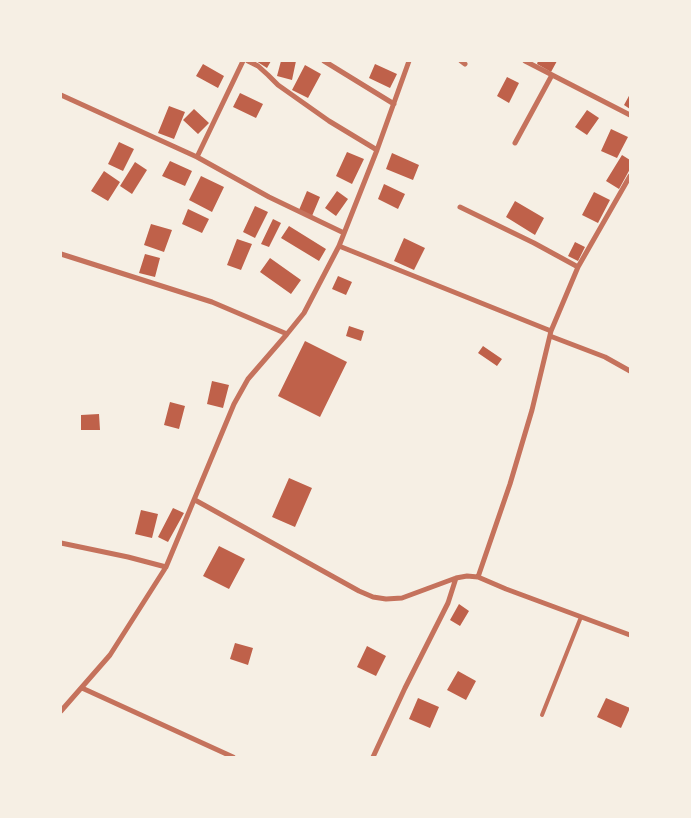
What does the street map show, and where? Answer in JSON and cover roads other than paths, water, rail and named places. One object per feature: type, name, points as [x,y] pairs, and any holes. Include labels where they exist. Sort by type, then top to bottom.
[{"type":"street","points":[[197,157],[244,61]]},
{"type":"street","points":[[248,61],[258,66],[278,85],[329,121],[377,150]]},
{"type":"street","points":[[324,61],[394,104]]},
{"type":"street","points":[[61,711],[110,655],[166,567],[234,404],[248,379],[304,313],[339,246],[377,150],[409,61]]},
{"type":"street","points":[[525,61],[630,115]]},
{"type":"street","points":[[515,143],[552,75]]},
{"type":"street","points":[[61,95],[197,157],[269,197],[344,232]]},
{"type":"street","points":[[478,577],[510,484],[532,410],[551,334],[578,266],[627,187],[630,176]]},
{"type":"street","points":[[460,207],[578,266]]},
{"type":"street","points":[[339,246],[605,357],[630,371]]},
{"type":"street","points":[[61,254],[212,302],[287,334]]},
{"type":"street","points":[[195,500],[359,592],[373,597],[386,599],[402,598],[456,578],[478,577],[630,635]]},
{"type":"street","points":[[61,543],[166,567]]},
{"type":"street","points":[[373,757],[448,603],[456,578]]},
{"type":"street","points":[[82,688],[232,757]]},
{"type":"lane","points":[[542,715],[581,617]]}]
